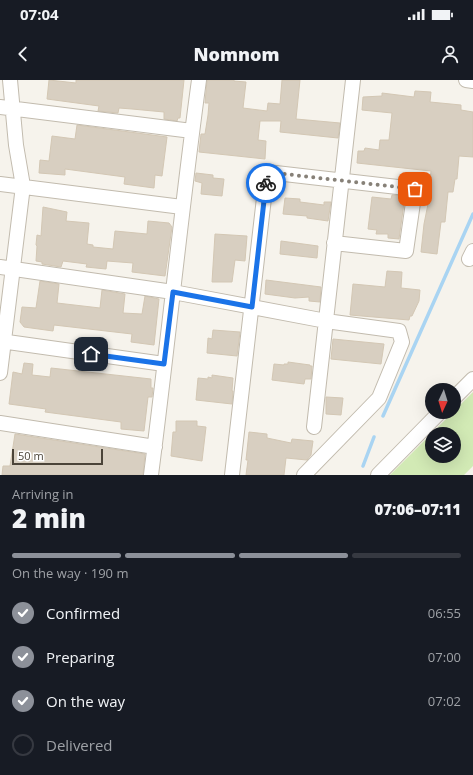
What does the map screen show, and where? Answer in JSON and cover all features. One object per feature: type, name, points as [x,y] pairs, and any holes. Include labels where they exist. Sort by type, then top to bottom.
[{"type":"street","points":[[0,373],[6,268],[23,186],[16,145],[6,108],[10,80]]},
{"type":"street","points":[[151,475],[182,208],[199,80]]},
{"type":"street","points":[[314,427],[353,80]]},
{"type":"street","points":[[466,80],[473,81]]},
{"type":"street","points":[[6,108],[192,131]]},
{"type":"street","points":[[232,475],[267,172],[415,189],[406,251],[334,243]]},
{"type":"street","points":[[0,184],[182,208]]},
{"type":"street","points":[[6,268],[173,292],[326,321],[399,331],[402,342],[379,398],[304,475]]},
{"type":"street","points":[[2,341],[164,364]]},
{"type":"street","points":[[461,391],[473,379]]},
{"type":"street","points":[[378,475],[433,419]]},
{"type":"street","points":[[0,423],[155,447]]},
{"type":"green space","points":[[473,392],[473,466],[464,475],[390,475],[425,440],[425,463],[461,463],[461,427],[438,427],[446,419],[461,419],[461,404]]},
{"type":"building","points":[[49,80],[76,83],[76,80],[184,80],[180,118],[178,118],[177,121],[164,119],[164,112],[132,109],[119,108],[118,113],[98,111],[99,106],[47,99]]},
{"type":"building","points":[[207,80],[234,80],[246,82],[243,108],[267,111],[268,103],[280,104],[282,80],[300,80],[296,119],[340,123],[338,138],[280,132],[281,121],[260,121],[258,140],[266,141],[265,159],[199,152],[201,134],[205,134],[208,115],[209,103],[205,103]]},
{"type":"building","points":[[415,91],[431,92],[430,102],[461,105],[461,110],[473,112],[473,157],[459,156],[457,179],[455,179],[453,192],[448,192],[445,222],[441,222],[437,254],[421,252],[431,171],[357,163],[358,151],[364,151],[365,148],[379,150],[380,140],[389,140],[392,113],[362,110],[363,97],[382,96],[382,93],[414,97]]},
{"type":"building","points":[[77,125],[167,137],[162,176],[155,175],[154,188],[124,184],[125,177],[65,169],[65,175],[39,173],[40,160],[49,161],[52,136],[75,139]]},
{"type":"building","points":[[196,173],[213,175],[213,178],[224,179],[222,196],[201,194],[202,183],[195,181]]},
{"type":"building","points":[[392,195],[405,196],[399,239],[388,238],[388,234],[376,234],[377,230],[368,229],[372,197],[391,199]]},
{"type":"building","points":[[285,198],[300,199],[300,202],[324,205],[324,202],[331,202],[328,221],[307,218],[307,216],[283,214]]},
{"type":"building","points":[[43,207],[67,212],[66,221],[89,223],[87,244],[93,245],[93,247],[113,249],[115,231],[147,234],[148,221],[169,223],[172,227],[165,276],[132,272],[133,263],[107,261],[106,269],[86,267],[87,264],[63,261],[61,267],[42,264],[42,262],[36,261],[37,235],[41,236]]},
{"type":"building","points":[[215,234],[247,236],[245,261],[235,260],[232,282],[212,282]]},
{"type":"building","points":[[281,241],[318,246],[317,258],[280,254]]},
{"type":"building","points":[[387,271],[402,272],[401,288],[420,290],[419,301],[409,320],[350,315],[353,284],[385,287]]},
{"type":"building","points":[[266,280],[321,287],[320,302],[309,301],[309,297],[295,298],[265,294]]},
{"type":"building","points":[[40,281],[59,284],[57,303],[100,308],[102,290],[125,294],[123,313],[142,314],[145,296],[159,299],[154,345],[131,342],[132,334],[54,325],[53,331],[24,327],[20,322],[22,307],[36,308]]},
{"type":"building","points":[[213,330],[240,332],[237,356],[207,353],[208,338],[212,339]]},
{"type":"building","points":[[333,339],[384,344],[381,364],[331,359]]},
{"type":"building","points":[[288,362],[312,366],[311,379],[305,379],[304,384],[272,380],[274,364],[284,365],[288,364]]},
{"type":"building","points":[[24,363],[33,364],[32,375],[50,377],[51,368],[151,379],[151,388],[153,388],[152,397],[148,397],[144,431],[121,429],[121,422],[45,412],[46,409],[9,404],[13,372],[22,374]]},
{"type":"building","points":[[212,375],[233,378],[232,404],[196,400],[198,378],[208,379],[208,377],[212,378]]},
{"type":"building","points":[[326,397],[343,398],[341,415],[326,414]]},
{"type":"building","points":[[176,421],[197,421],[197,426],[206,427],[202,461],[171,456],[173,432],[176,432]]},
{"type":"building","points":[[249,432],[267,434],[267,438],[291,443],[292,439],[313,441],[311,455],[307,460],[286,458],[284,475],[246,475]]},
{"type":"building","points":[[15,434],[145,454],[143,475],[2,475],[3,466],[10,466]]},
{"type":"waterway","points":[[383,416],[473,214]]},
{"type":"waterway","points":[[363,466],[374,437]]},
{"type":"way so far","points":[[266,183],[267,172],[415,189]]},
{"type":"route","points":[[91,354],[164,364],[173,292],[252,307],[266,183]]}]
